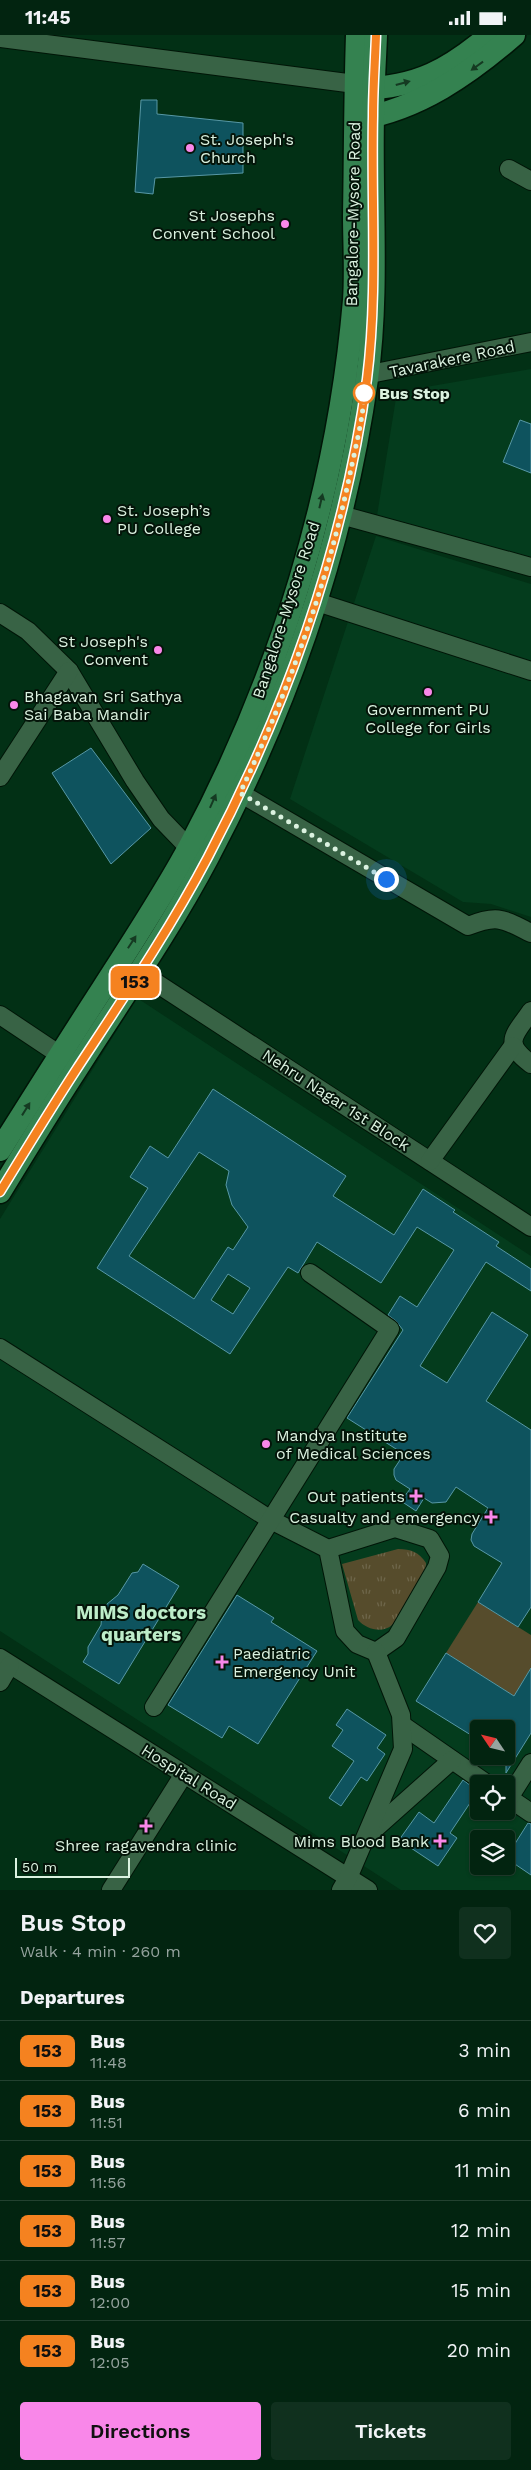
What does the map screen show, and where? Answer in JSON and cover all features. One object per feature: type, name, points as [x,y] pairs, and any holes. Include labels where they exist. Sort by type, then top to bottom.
[{"type":"main road","name":"Bangalore-Mysore Road","points":[[0,1150],[141,973],[207,859],[240,793],[291,680],[317,602],[341,515],[367,376],[374,246],[357,35]]},
{"type":"main road","name":"Bangalore-Mysore Road","points":[[361,87],[376,35]]},
{"type":"main road","points":[[361,87],[399,85],[437,72],[458,61],[490,35]]},
{"type":"main road","points":[[364,118],[417,101],[459,79],[514,35]]},
{"type":"main road","name":"Bangalore-Mysore Road","points":[[0,1192],[142,927],[189,848],[242,736],[271,667],[314,531],[327,477],[344,378],[354,298],[364,118]]},
{"type":"street","points":[[0,39],[361,87]]},
{"type":"street","points":[[509,169],[531,181]]},
{"type":"street","name":"Tavarakere Road","points":[[344,378],[367,376],[531,343]]},
{"type":"street","points":[[341,515],[531,567]]},
{"type":"street","points":[[317,602],[531,671]]},
{"type":"street","points":[[0,613],[28,631],[69,671],[135,781],[161,819],[189,848]]},
{"type":"street","points":[[0,777],[69,671]]},
{"type":"street","points":[[240,793],[468,926],[488,918],[506,920],[531,933]]},
{"type":"street","name":"Nehru Nagar 1st Block","points":[[141,973],[531,1227]]},
{"type":"street","points":[[430,1161],[513,1046],[514,1037],[531,1011]]},
{"type":"street","points":[[0,1015],[69,1061]]},
{"type":"street","points":[[513,1046],[517,1053],[531,1064]]},
{"type":"street","points":[[154,1707],[390,1329],[310,1273]]},
{"type":"street","points":[[0,1348],[272,1520],[328,1549],[394,1528],[430,1539],[440,1556],[437,1567],[396,1637],[376,1652]]},
{"type":"street","points":[[328,1549],[344,1631],[357,1644],[376,1652],[401,1715],[402,1725],[403,1749],[344,1884]]},
{"type":"street","points":[[0,1682],[5,1662]]},
{"type":"street","name":"Hospital Road","points":[[5,1662],[184,1774],[344,1884],[368,1890]]},
{"type":"street","points":[[402,1725],[474,1775]]},
{"type":"street","points":[[366,1836],[452,1760]]},
{"type":"street","points":[[515,1787],[531,1763]]},
{"type":"street","points":[[111,1890],[184,1774]]},
{"type":"street","points":[[515,1802],[531,1813]]},
{"type":"shaded area","points":[[531,369],[531,577],[375,528],[397,392]]},
{"type":"shaded area","name":"Government PU College for Girls","points":[[376,536],[531,584],[531,917],[491,904],[463,902],[290,799]]},
{"type":"shaded area","name":"Mandya Institute of Medical Sciences","points":[[137,998],[531,1256],[531,1890],[401,1890],[0,1631],[0,1219]]},
{"type":"green space","points":[[398,1549],[411,1551],[420,1556],[426,1563],[425,1572],[392,1625],[379,1630],[370,1628],[358,1620],[342,1564]]},
{"type":"green space","points":[[478,1602],[531,1635],[531,1668],[514,1696],[446,1653]]},
{"type":"building","name":"St. Joseph's Church","points":[[141,100],[157,100],[157,114],[243,123],[243,173],[155,178],[153,194],[135,192]]},
{"type":"building","points":[[520,420],[531,424],[531,473],[503,462]]},
{"type":"building","points":[[91,748],[151,828],[111,864],[52,773]]},
{"type":"building","points":[[213,1089],[346,1176],[333,1196],[394,1235],[423,1189],[455,1210],[453,1212],[499,1242],[496,1246],[531,1269],[531,1291],[486,1262],[420,1366],[447,1383],[492,1312],[528,1335],[486,1401],[531,1430],[531,1607],[518,1627],[478,1602],[502,1563],[474,1546],[471,1540],[472,1534],[488,1508],[456,1487],[446,1502],[432,1503],[424,1498],[416,1511],[401,1501],[410,1489],[396,1480],[394,1475],[394,1469],[404,1454],[347,1418],[403,1330],[388,1315],[400,1296],[417,1307],[454,1250],[417,1227],[381,1283],[317,1242],[298,1273],[288,1267],[230,1354],[97,1268],[148,1188],[130,1177],[150,1146],[168,1158]],"holes":[[[199,1152],[229,1171],[226,1185],[232,1205],[248,1227],[233,1250],[228,1247],[194,1299],[129,1256]],[[228,1274],[250,1288],[233,1314],[211,1300]]]},
{"type":"building","points":[[143,1564],[179,1586],[119,1684],[83,1662],[88,1654],[88,1647],[101,1625],[102,1613],[107,1604],[118,1595],[132,1573],[138,1572]]},
{"type":"building","points":[[237,1595],[274,1618],[271,1622],[317,1651],[258,1744],[229,1726],[222,1738],[168,1705]]},
{"type":"building","points":[[446,1653],[514,1696],[531,1668],[531,1733],[515,1759],[515,1720],[470,1720],[470,1734],[416,1701]]},
{"type":"building","points":[[347,1709],[386,1735],[377,1748],[385,1754],[367,1781],[361,1777],[341,1806],[329,1798],[354,1761],[332,1746],[343,1730],[336,1725]]},
{"type":"building","points":[[506,1765],[511,1765],[506,1773]]},
{"type":"building","points":[[463,1780],[470,1785],[470,1803],[450,1833],[457,1838],[438,1866],[399,1840],[419,1812],[434,1823]]},
{"type":"building","points":[[528,1823],[531,1824],[531,1875],[515,1864],[515,1844]]},
{"type":"bus line","name":"153","points":[[0,1192],[77,1068],[141,973],[207,859],[259,753],[291,680],[310,625],[345,499],[367,376],[374,246],[373,117],[376,35]]},
{"type":"place","name":"St. Joseph's Church","points":[[190,148]]},
{"type":"place","name":"St Josephs Convent School","points":[[285,224]]},
{"type":"place","name":"Bus Stop","points":[[364,393]]},
{"type":"place","name":"St. Joseph’s PU College","points":[[107,519]]},
{"type":"place","name":"St Joseph's Convent","points":[[158,650]]},
{"type":"place","name":"Government PU College for Girls","points":[[428,692]]},
{"type":"place","name":"Bhagavan Sri Sathya Sai Baba Mandir","points":[[14,705]]},
{"type":"place","name":"Mandya Institute of Medical Sciences","points":[[266,1444]]},
{"type":"place","name":"Out patients","points":[[416,1496]]},
{"type":"place","name":"Casualty and emergency","points":[[491,1517]]},
{"type":"place","name":"Paediatric Emergency Unit","points":[[222,1662]]},
{"type":"place","name":"Shree ragavendra clinic","points":[[146,1826]]},
{"type":"place","name":"Mims Blood Bank","points":[[440,1841]]},
{"type":"district","name":"MIMS doctors quarters","points":[[141,1623]]},
{"type":"route","points":[[364,393],[345,499],[310,625],[291,680],[240,793],[386,879]]}]
